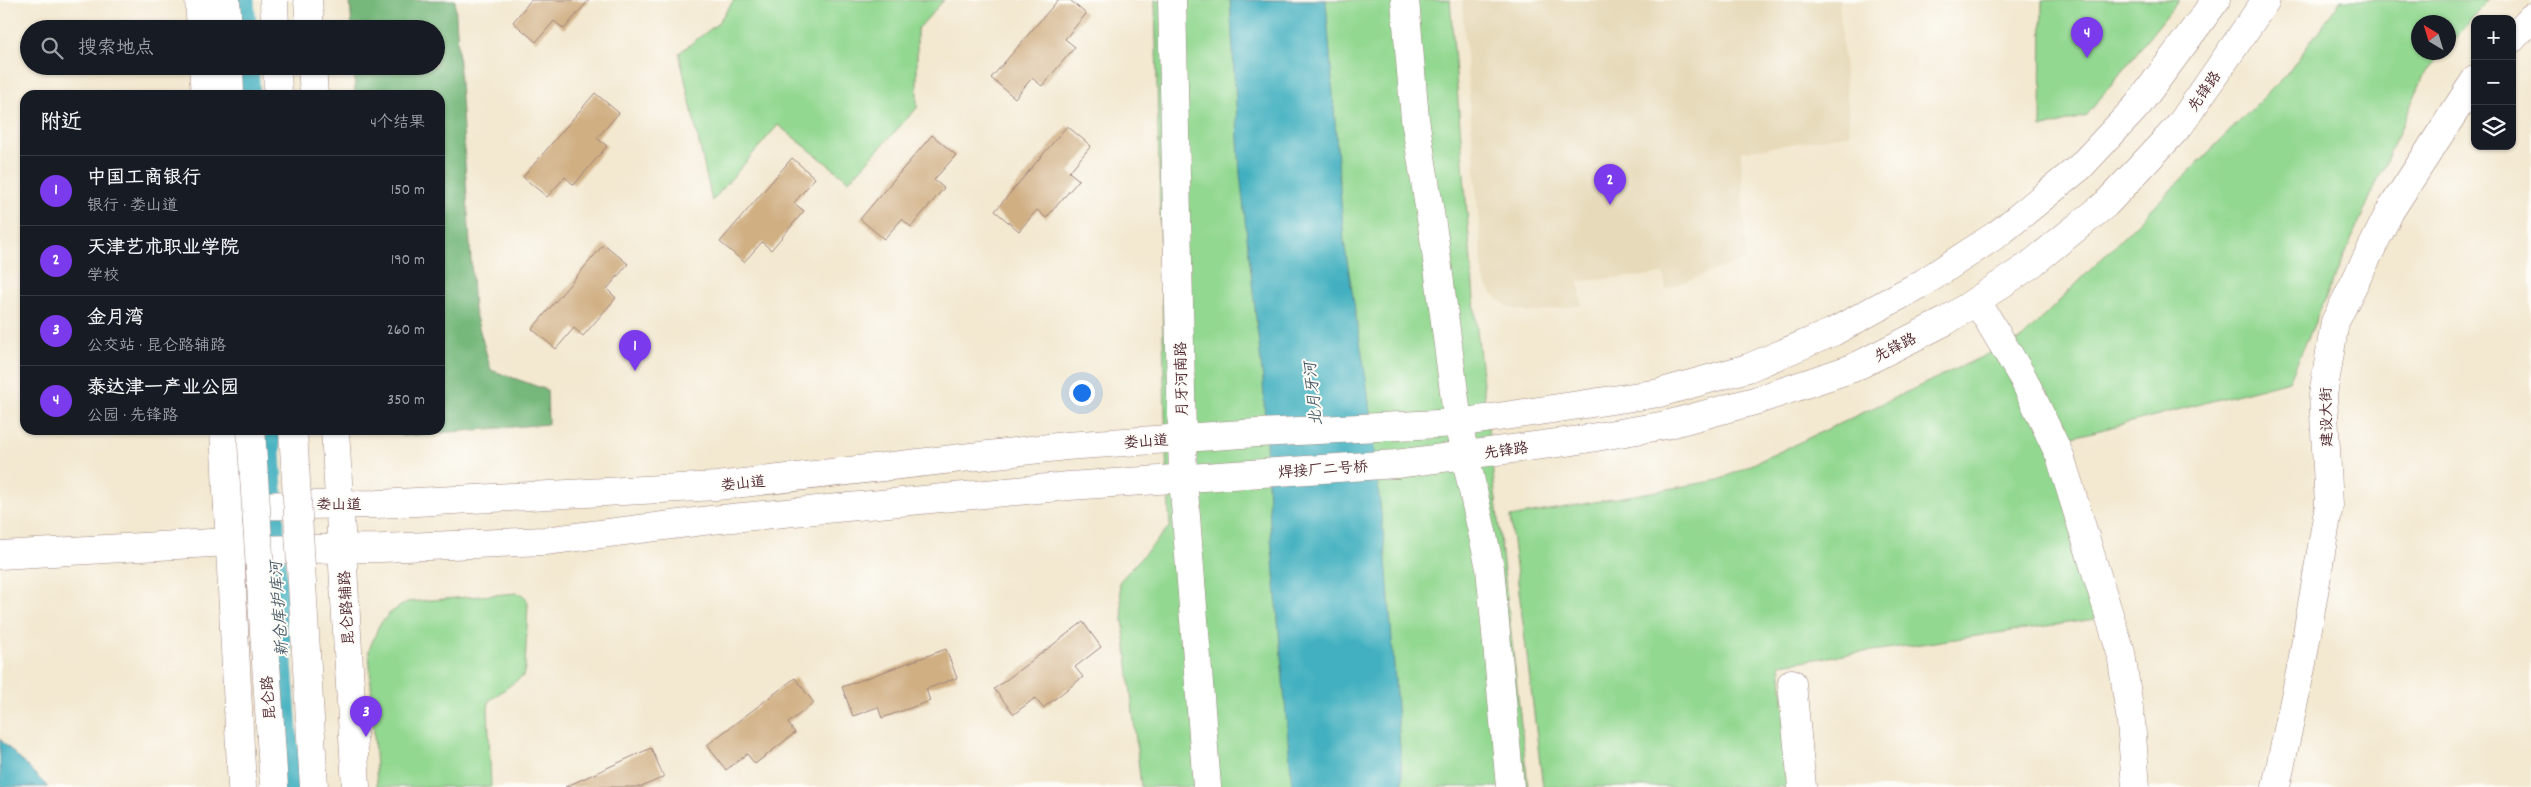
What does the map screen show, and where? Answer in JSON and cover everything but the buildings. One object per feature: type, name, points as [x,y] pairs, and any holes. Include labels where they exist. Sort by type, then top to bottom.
[{"type":"main road","points":[[199,0],[200,20]]},
{"type":"main road","points":[[226,0],[227,20]]},
{"type":"main road","points":[[274,0],[275,20]]},
{"type":"main road","points":[[308,0],[309,20]]},
{"type":"main road","name":"月牙河南路","points":[[1172,0],[1182,438],[1207,787]]},
{"type":"main road","points":[[1405,0],[1415,119],[1435,244],[1458,423],[1490,568],[1510,787]]},
{"type":"main road","points":[[1458,423],[1659,393],[1748,368],[1833,332],[1923,283],[1999,233],[2080,167],[2138,105],[2216,0]]},
{"type":"main road","name":"先锋路","points":[[1396,464],[1465,456],[1666,425],[1758,400],[1853,368],[1946,321],[2030,265],[2106,204],[2180,125],[2266,0]]},
{"type":"main road","points":[[2516,35],[2531,18]]},
{"type":"main road","points":[[204,75],[205,90]]},
{"type":"main road","points":[[229,75],[230,90]]},
{"type":"main road","points":[[277,75],[278,90]]},
{"type":"main road","points":[[313,75],[314,90]]},
{"type":"main road","name":"建设大街","points":[[2276,787],[2302,663],[2329,505],[2323,395],[2335,322],[2390,211],[2471,86]]},
{"type":"main road","points":[[1981,308],[2023,378],[2060,456],[2122,653],[2131,722],[2136,787]]},
{"type":"main road","name":"娄山道","points":[[228,506],[326,504],[717,486],[1066,446],[1256,433],[1458,423]]},
{"type":"main road","points":[[224,435],[242,787]]},
{"type":"main road","name":"昆仑路","points":[[251,435],[274,787]]},
{"type":"main road","points":[[293,435],[314,787]]},
{"type":"main road","name":"昆仑路辅路","points":[[334,435],[326,504],[343,548],[356,787]]},
{"type":"main road","name":"焊接厂二号桥","points":[[1184,478],[1396,464]]},
{"type":"main road","points":[[0,554],[230,546],[343,548],[546,542],[711,520],[1059,487],[1184,478]]},
{"type":"main road","points":[[1792,683],[1802,787]]},
{"type":"shaded area","points":[[1462,0],[1839,0],[1850,134],[1741,152],[1746,259],[1666,289],[1664,274],[1579,281],[1582,305],[1529,313],[1509,307],[1493,295],[1483,279]]},
{"type":"green space","points":[[350,0],[455,0],[474,310],[491,370],[547,390],[548,424],[445,432],[445,90],[355,90],[354,75],[445,75],[445,20],[351,20]]},
{"type":"green space","points":[[734,0],[944,0],[917,30],[917,108],[849,181],[778,125],[712,201],[679,53],[717,24]]},
{"type":"green space","points":[[1155,0],[1450,0],[1475,312],[1528,787],[1141,787],[1119,582],[1170,526],[1166,455]]},
{"type":"green space","points":[[2042,0],[2179,0],[2086,116],[2041,128]]},
{"type":"green space","points":[[2341,0],[2488,0],[2475,15],[2471,15],[2471,20],[2456,37],[2456,15],[2411,15],[2411,60],[2436,60],[2425,73],[2289,381],[2054,442],[2096,619],[1780,664],[1791,787],[1543,787],[1510,517],[1719,480],[2022,338],[2287,74]]},
{"type":"green space","points":[[517,593],[523,595],[528,602],[525,668],[523,676],[490,700],[488,707],[491,787],[377,787],[369,650],[379,625],[390,613],[407,602]]},
{"type":"water","name":"北月牙河","points":[[1230,0],[1326,0],[1344,241],[1367,385],[1386,558],[1403,787],[1292,787],[1270,525],[1263,381],[1240,174]]},
{"type":"water","points":[[0,739],[48,787],[0,787]]},
{"type":"waterway","name":"新仓库护库河","points":[[244,0],[245,20]]},
{"type":"waterway","name":"新仓库护库河","points":[[249,75],[250,90]]},
{"type":"waterway","name":"新仓库护库河","points":[[269,435],[278,606],[291,787]]},
{"type":"place","name":"泰达津一产业公园","points":[[2087,58]]},
{"type":"place","name":"天津艺术职业学院","points":[[1610,205]]},
{"type":"place","name":"中国工商银行","points":[[635,371]]},
{"type":"place","name":"金月湾","points":[[366,737]]}]
